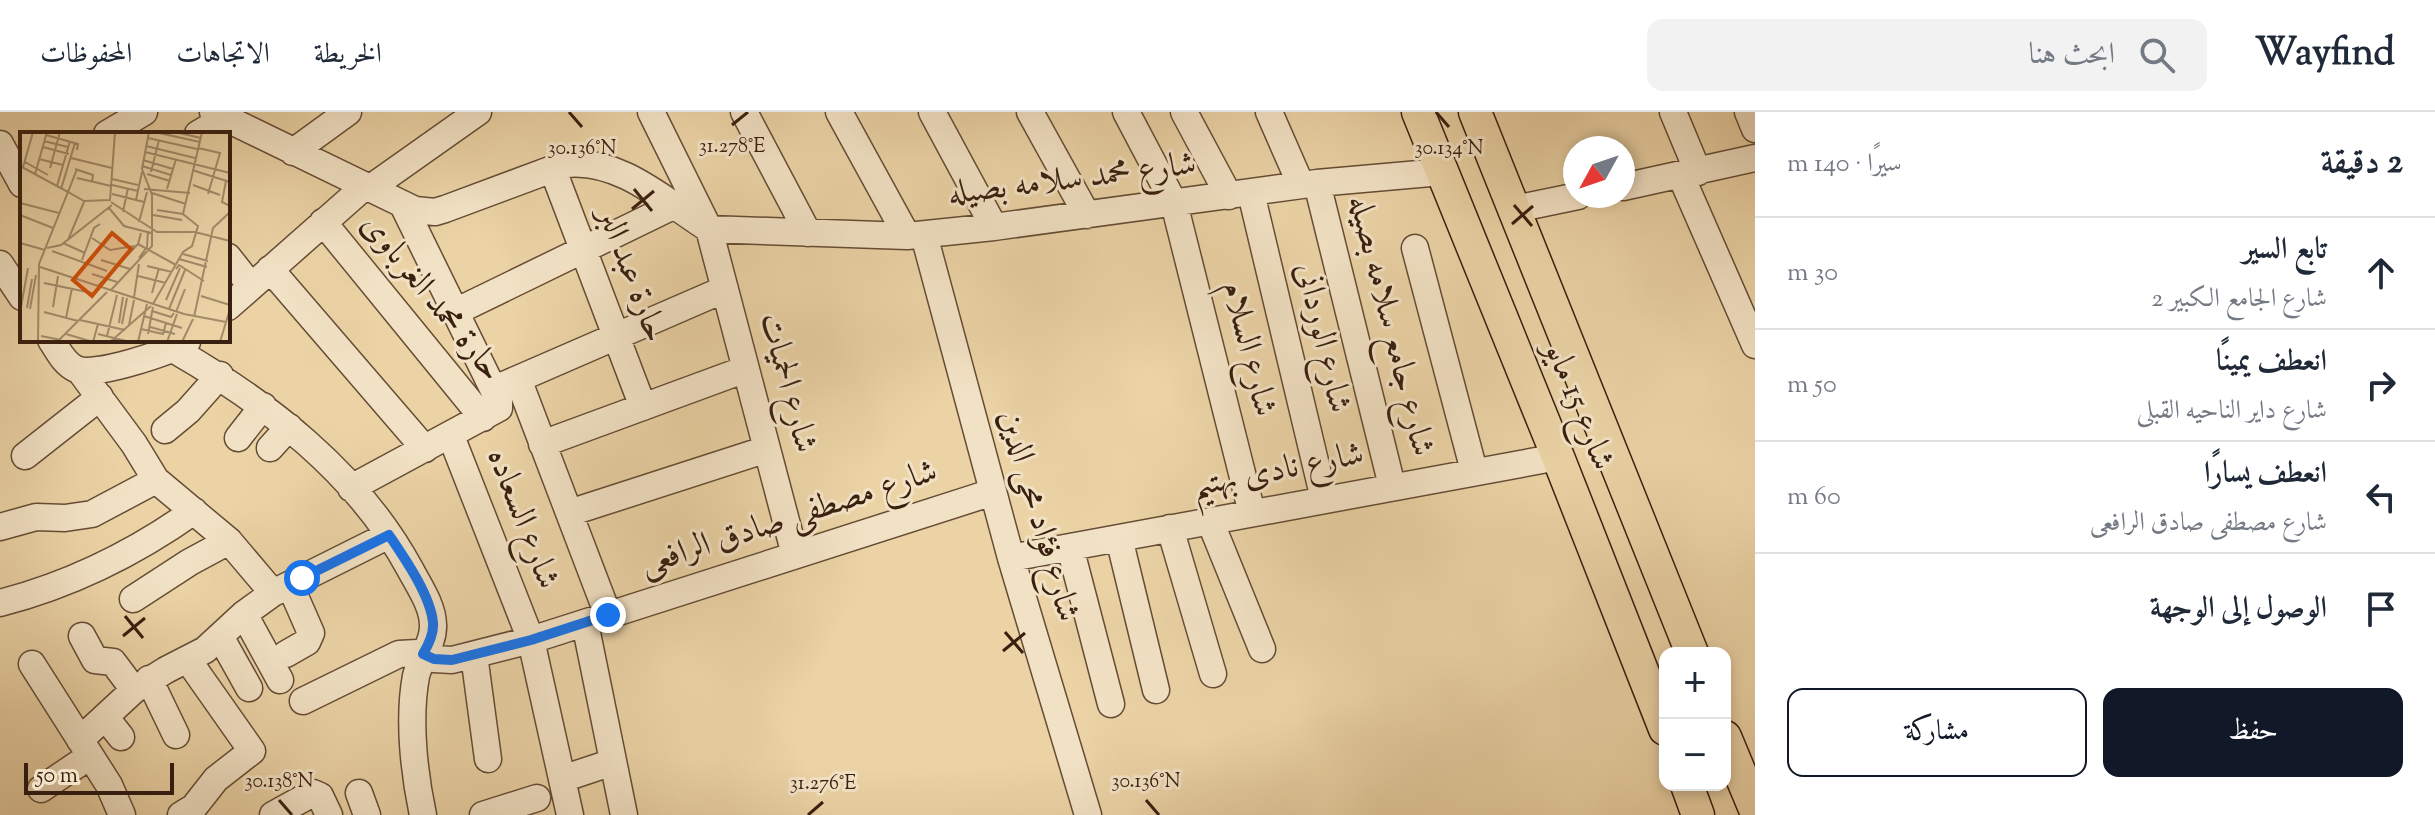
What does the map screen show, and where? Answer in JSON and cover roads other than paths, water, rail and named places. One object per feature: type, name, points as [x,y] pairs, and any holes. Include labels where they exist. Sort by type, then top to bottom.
[{"type":"main road","name":"شارع 15 مايو","points":[[1418,112],[1661,719]]},
{"type":"main road","name":"شارع 15 مايو","points":[[1475,112],[1690,647]]},
{"type":"main road","points":[[1731,749],[1752,792]]},
{"type":"main road","points":[[1689,791],[1698,815]]},
{"type":"street","points":[[110,132],[144,112]]},
{"type":"street","points":[[293,152],[348,112]]},
{"type":"street","points":[[230,305],[366,188],[478,112]]},
{"type":"street","name":"شارع الحميات","points":[[651,112],[709,229],[795,555]]},
{"type":"street","points":[[744,112],[808,233]]},
{"type":"street","name":"شارع فؤاد محى الدين","points":[[839,112],[916,235],[1088,815]]},
{"type":"street","points":[[932,112],[994,227]]},
{"type":"street","points":[[1030,112],[1087,215]]},
{"type":"street","name":"شارع السلام","points":[[1126,112],[1174,203],[1252,513]]},
{"type":"street","name":"شارع الوردانى","points":[[1184,112],[1240,195],[1324,499]]},
{"type":"street","name":"شارع جامع سلامه بصيله","points":[[1269,112],[1309,184],[1392,486]]},
{"type":"street","points":[[1673,112],[1689,174],[1755,345]]},
{"type":"street","points":[[1748,112],[1755,129]]},
{"type":"street","points":[[200,132],[219,115],[366,188],[425,212],[435,212],[566,164],[602,164],[627,176],[709,229]]},
{"type":"street","points":[[0,144],[20,181]]},
{"type":"street","points":[[1635,185],[1755,158]]},
{"type":"street","name":"حارة عبد البر","points":[[553,170],[643,407]]},
{"type":"street","name":"شارع محمد سلامه بصيله","points":[[709,229],[916,235],[1309,184],[1442,172]]},
{"type":"street","points":[[0,198],[20,186]]},
{"type":"street","points":[[1515,209],[1563,199]]},
{"type":"street","points":[[351,488],[499,408],[499,401],[403,205]]},
{"type":"street","points":[[455,312],[673,206]]},
{"type":"street","name":"حارة محمد الغرباوى","points":[[323,222],[483,418]]},
{"type":"street","points":[[1415,248],[1474,471]]},
{"type":"street","points":[[230,258],[261,278],[425,449]]},
{"type":"street","points":[[0,264],[13,296]]},
{"type":"street","points":[[493,390],[725,289]]},
{"type":"street","points":[[52,342],[66,362],[80,371],[100,397],[156,480],[281,589],[311,633],[307,642],[286,654]]},
{"type":"street","points":[[80,371],[96,371],[181,344],[289,427],[351,488],[389,535],[417,582],[433,621],[433,633],[415,680],[414,750],[416,782],[423,815]]},
{"type":"street","points":[[542,444],[746,369]]},
{"type":"street","points":[[165,430],[188,411],[220,375]]},
{"type":"street","points":[[518,379],[569,513],[596,619],[613,762],[624,815]]},
{"type":"street","points":[[25,456],[100,397]]},
{"type":"street","points":[[238,438],[263,406]]},
{"type":"street","points":[[270,448],[289,427]]},
{"type":"street","name":"شارع السعاده","points":[[451,436],[531,640],[570,815]]},
{"type":"street","points":[[569,513],[767,449]]},
{"type":"street","name":"شارع نادى بهتيم","points":[[1011,558],[1558,457]]},
{"type":"street","points":[[0,527],[19,519],[92,514],[156,480]]},
{"type":"street","name":"شارع مصطفى صادق الرافعى","points":[[303,701],[380,661],[405,653],[423,654],[446,661],[531,640],[993,492]]},
{"type":"street","points":[[0,603],[103,566],[144,545],[194,511]]},
{"type":"street","points":[[1210,521],[1262,649]]},
{"type":"street","points":[[1170,528],[1213,674]]},
{"type":"street","points":[[41,789],[85,748],[114,727],[142,685],[221,638],[244,614],[281,589],[389,535]]},
{"type":"street","points":[[1119,538],[1156,690]]},
{"type":"street","points":[[133,599],[229,541]]},
{"type":"street","points":[[1070,547],[1111,704]]},
{"type":"street","points":[[244,614],[280,680]]},
{"type":"street","points":[[82,636],[95,660],[113,662],[142,685],[176,735]]},
{"type":"street","points":[[221,638],[249,688]]},
{"type":"street","points":[[474,655],[488,759]]},
{"type":"street","points":[[188,660],[252,751],[216,779],[196,810]]},
{"type":"street","points":[[32,664],[109,785],[122,815]]},
{"type":"street","points":[[562,779],[613,762]]},
{"type":"street","points":[[273,815],[313,793],[320,796],[329,815]]},
{"type":"street","points":[[483,815],[537,798]]}]
